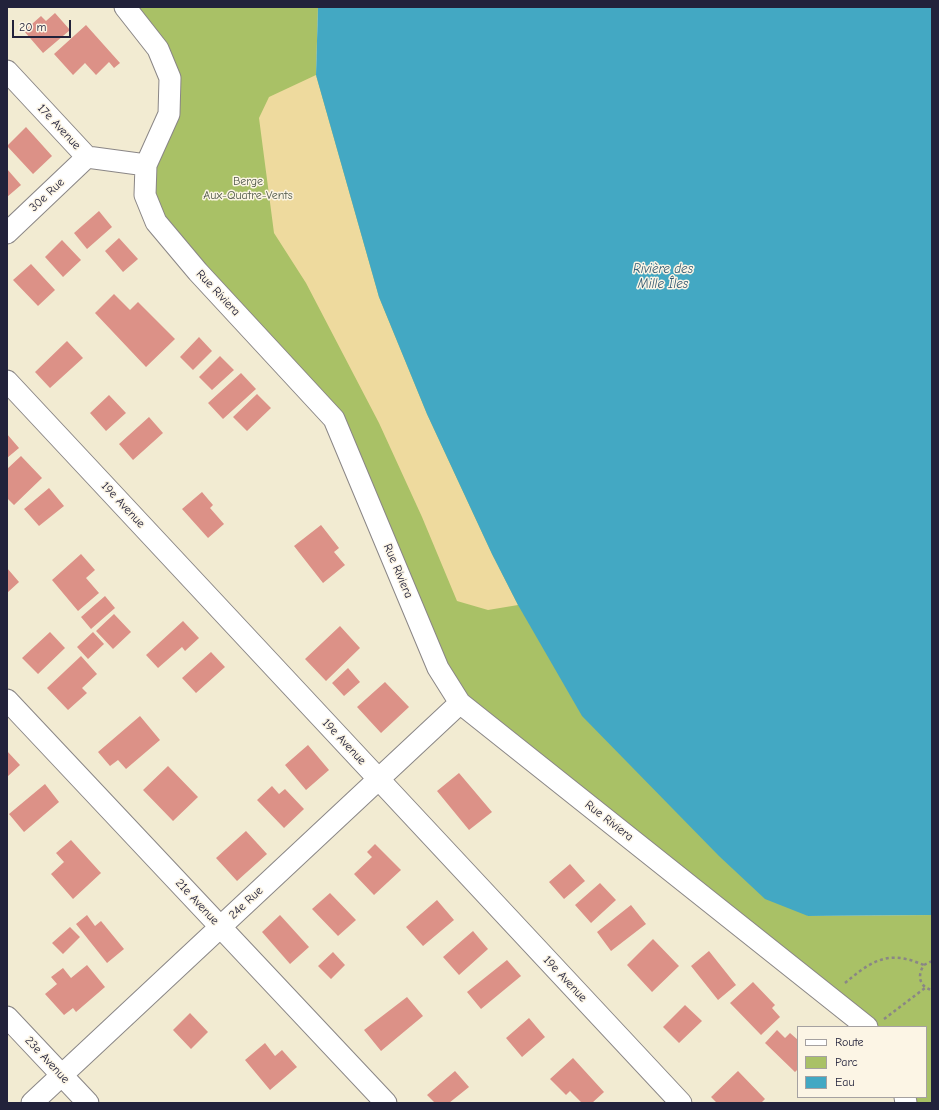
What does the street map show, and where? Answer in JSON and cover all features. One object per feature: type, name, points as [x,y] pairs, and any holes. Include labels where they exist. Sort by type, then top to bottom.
[{"type":"street","name":"Rue Riviera","points":[[125,7],[158,49],[170,78],[169,114],[146,165],[145,195],[156,222],[198,272],[334,419],[438,668],[460,703],[828,996],[873,1025]]},
{"type":"street","name":"17e Avenue","points":[[7,71],[87,157],[146,165]]},
{"type":"street","name":"30e Rue","points":[[7,233],[87,157]]},
{"type":"street","name":"19e Avenue","points":[[7,381],[681,1103]]},
{"type":"street","name":"21e Avenue","points":[[7,700],[386,1103]]},
{"type":"street","name":"24e Rue","points":[[32,1103],[460,703]]},
{"type":"street","name":"23e Avenue","points":[[7,1017],[88,1103]]},
{"type":"path","points":[[828,996],[875,961],[896,958],[906,959],[924,965]]},
{"type":"path","points":[[932,961],[924,965],[920,974],[920,979],[925,988],[932,990]]},
{"type":"path","points":[[873,1025],[925,988]]},
{"type":"green space","name":"Berge Aux-Quatre-Vents","points":[[125,7],[318,7],[316,75],[808,916],[932,915],[932,1103],[906,1103],[905,1098],[927,1098],[927,1026],[866,1026],[457,699],[340,435],[149,224],[153,162],[170,78]]},
{"type":"sand","points":[[316,75],[379,297],[427,414],[492,554],[518,605],[488,610],[457,601],[422,517],[379,423],[306,283],[274,233],[259,118],[269,97]]},
{"type":"water","name":"Rivière des Mille Îles","points":[[318,7],[932,7],[932,915],[808,916],[765,899],[719,856],[582,716],[518,605],[492,554],[427,414],[379,297],[316,75]]},
{"type":"building","points":[[55,13],[70,30],[43,53],[24,31],[41,16],[46,21]]},
{"type":"building","points":[[86,25],[120,63],[114,68],[109,62],[96,75],[85,63],[73,75],[54,54]]},
{"type":"building","points":[[26,127],[52,156],[33,174],[7,146]]},
{"type":"building","points":[[7,169],[21,185],[7,197]]},
{"type":"building","points":[[99,211],[112,227],[87,249],[74,233]]},
{"type":"building","points":[[119,238],[138,259],[123,272],[105,251]]},
{"type":"building","points":[[62,240],[81,260],[63,277],[45,257]]},
{"type":"building","points":[[31,264],[55,290],[38,306],[13,280]]},
{"type":"building","points":[[114,294],[130,310],[138,302],[175,339],[146,367],[95,313]]},
{"type":"building","points":[[199,337],[212,351],[193,370],[180,357]]},
{"type":"building","points":[[67,341],[83,358],[50,388],[35,372]]},
{"type":"building","points":[[220,356],[234,370],[212,390],[199,377]]},
{"type":"building","points":[[241,373],[256,389],[223,419],[208,403]]},
{"type":"building","points":[[257,394],[271,408],[247,431],[233,417]]},
{"type":"building","points":[[109,395],[126,413],[106,431],[90,413]]},
{"type":"building","points":[[149,417],[163,433],[133,460],[119,444]]},
{"type":"building","points":[[7,434],[19,448],[7,458]]},
{"type":"building","points":[[21,456],[42,478],[14,505],[7,498],[7,469]]},
{"type":"building","points":[[49,488],[64,506],[39,526],[24,509]]},
{"type":"building","points":[[202,492],[213,505],[210,508],[224,524],[208,538],[182,509]]},
{"type":"building","points":[[321,525],[339,548],[334,552],[345,565],[323,583],[294,546]]},
{"type":"building","points":[[81,554],[95,570],[86,578],[99,593],[78,611],[52,580]]},
{"type":"building","points":[[7,568],[19,582],[7,593]]},
{"type":"building","points":[[105,596],[115,608],[91,629],[81,617]]},
{"type":"building","points":[[114,614],[131,632],[113,649],[96,631]]},
{"type":"building","points":[[183,621],[199,638],[185,651],[182,647],[158,668],[146,655]]},
{"type":"building","points":[[340,626],[360,648],[326,681],[305,659]]},
{"type":"building","points":[[50,632],[65,648],[38,674],[22,658]]},
{"type":"building","points":[[93,632],[104,644],[88,659],[77,647]]},
{"type":"building","points":[[211,652],[225,667],[196,693],[182,678]]},
{"type":"building","points":[[81,656],[97,674],[82,688],[87,693],[68,710],[47,688]]},
{"type":"building","points":[[348,668],[360,682],[344,696],[332,683]]},
{"type":"building","points":[[385,682],[409,707],[381,733],[357,707]]},
{"type":"building","points":[[140,716],[160,740],[126,769],[118,760],[110,766],[98,752]]},
{"type":"building","points":[[308,745],[329,770],[306,790],[285,765]]},
{"type":"building","points":[[7,751],[20,765],[7,777]]},
{"type":"building","points":[[168,766],[198,797],[173,821],[143,790]]},
{"type":"building","points":[[459,773],[492,812],[469,830],[437,791]]},
{"type":"building","points":[[45,784],[59,802],[24,832],[9,814]]},
{"type":"building","points":[[272,786],[279,794],[285,789],[304,809],[284,828],[257,800]]},
{"type":"building","points":[[246,831],[267,854],[237,881],[216,858]]},
{"type":"building","points":[[71,840],[101,873],[73,899],[51,874],[64,862],[56,853]]},
{"type":"building","points":[[375,844],[401,870],[374,895],[354,874],[372,857],[367,852]]},
{"type":"building","points":[[570,864],[585,881],[564,899],[549,882]]},
{"type":"building","points":[[600,883],[616,900],[591,923],[575,905]]},
{"type":"building","points":[[330,893],[356,920],[338,936],[312,909]]},
{"type":"building","points":[[437,900],[454,920],[423,946],[406,927]]},
{"type":"building","points":[[631,905],[646,924],[611,951],[597,932]]},
{"type":"building","points":[[87,915],[95,926],[101,921],[124,949],[107,963],[76,924]]},
{"type":"building","points":[[280,915],[309,947],[290,964],[262,932]]},
{"type":"building","points":[[70,927],[80,937],[63,954],[52,943]]},
{"type":"building","points":[[473,931],[488,949],[459,975],[443,957]]},
{"type":"building","points":[[653,939],[679,966],[652,992],[627,965]]},
{"type":"building","points":[[709,951],[736,985],[718,1000],[691,966]]},
{"type":"building","points":[[333,952],[345,965],[331,979],[318,966]]},
{"type":"building","points":[[507,960],[521,976],[481,1009],[467,992]]},
{"type":"building","points":[[87,965],[105,987],[76,1012],[73,1008],[64,1015],[45,994],[57,984],[51,977],[63,968],[71,978]]},
{"type":"building","points":[[753,982],[775,1005],[772,1008],[780,1017],[761,1035],[730,1003]]},
{"type":"building","points":[[407,997],[423,1016],[381,1051],[364,1030]]},
{"type":"building","points":[[685,1005],[702,1021],[679,1043],[663,1027]]},
{"type":"building","points":[[190,1013],[208,1032],[191,1049],[173,1030]]},
{"type":"building","points":[[529,1018],[545,1037],[522,1057],[506,1038]]},
{"type":"building","points":[[777,1030],[785,1038],[790,1033],[797,1039],[797,1070],[795,1072],[765,1043]]},
{"type":"building","points":[[265,1043],[275,1056],[282,1050],[297,1067],[270,1090],[245,1060]]},
{"type":"building","points":[[573,1058],[604,1092],[592,1103],[582,1103],[570,1091],[566,1095],[550,1079]]},
{"type":"building","points":[[455,1071],[469,1087],[449,1103],[435,1103],[427,1095]]},
{"type":"building","points":[[738,1071],[765,1099],[761,1103],[717,1103],[711,1097]]}]
